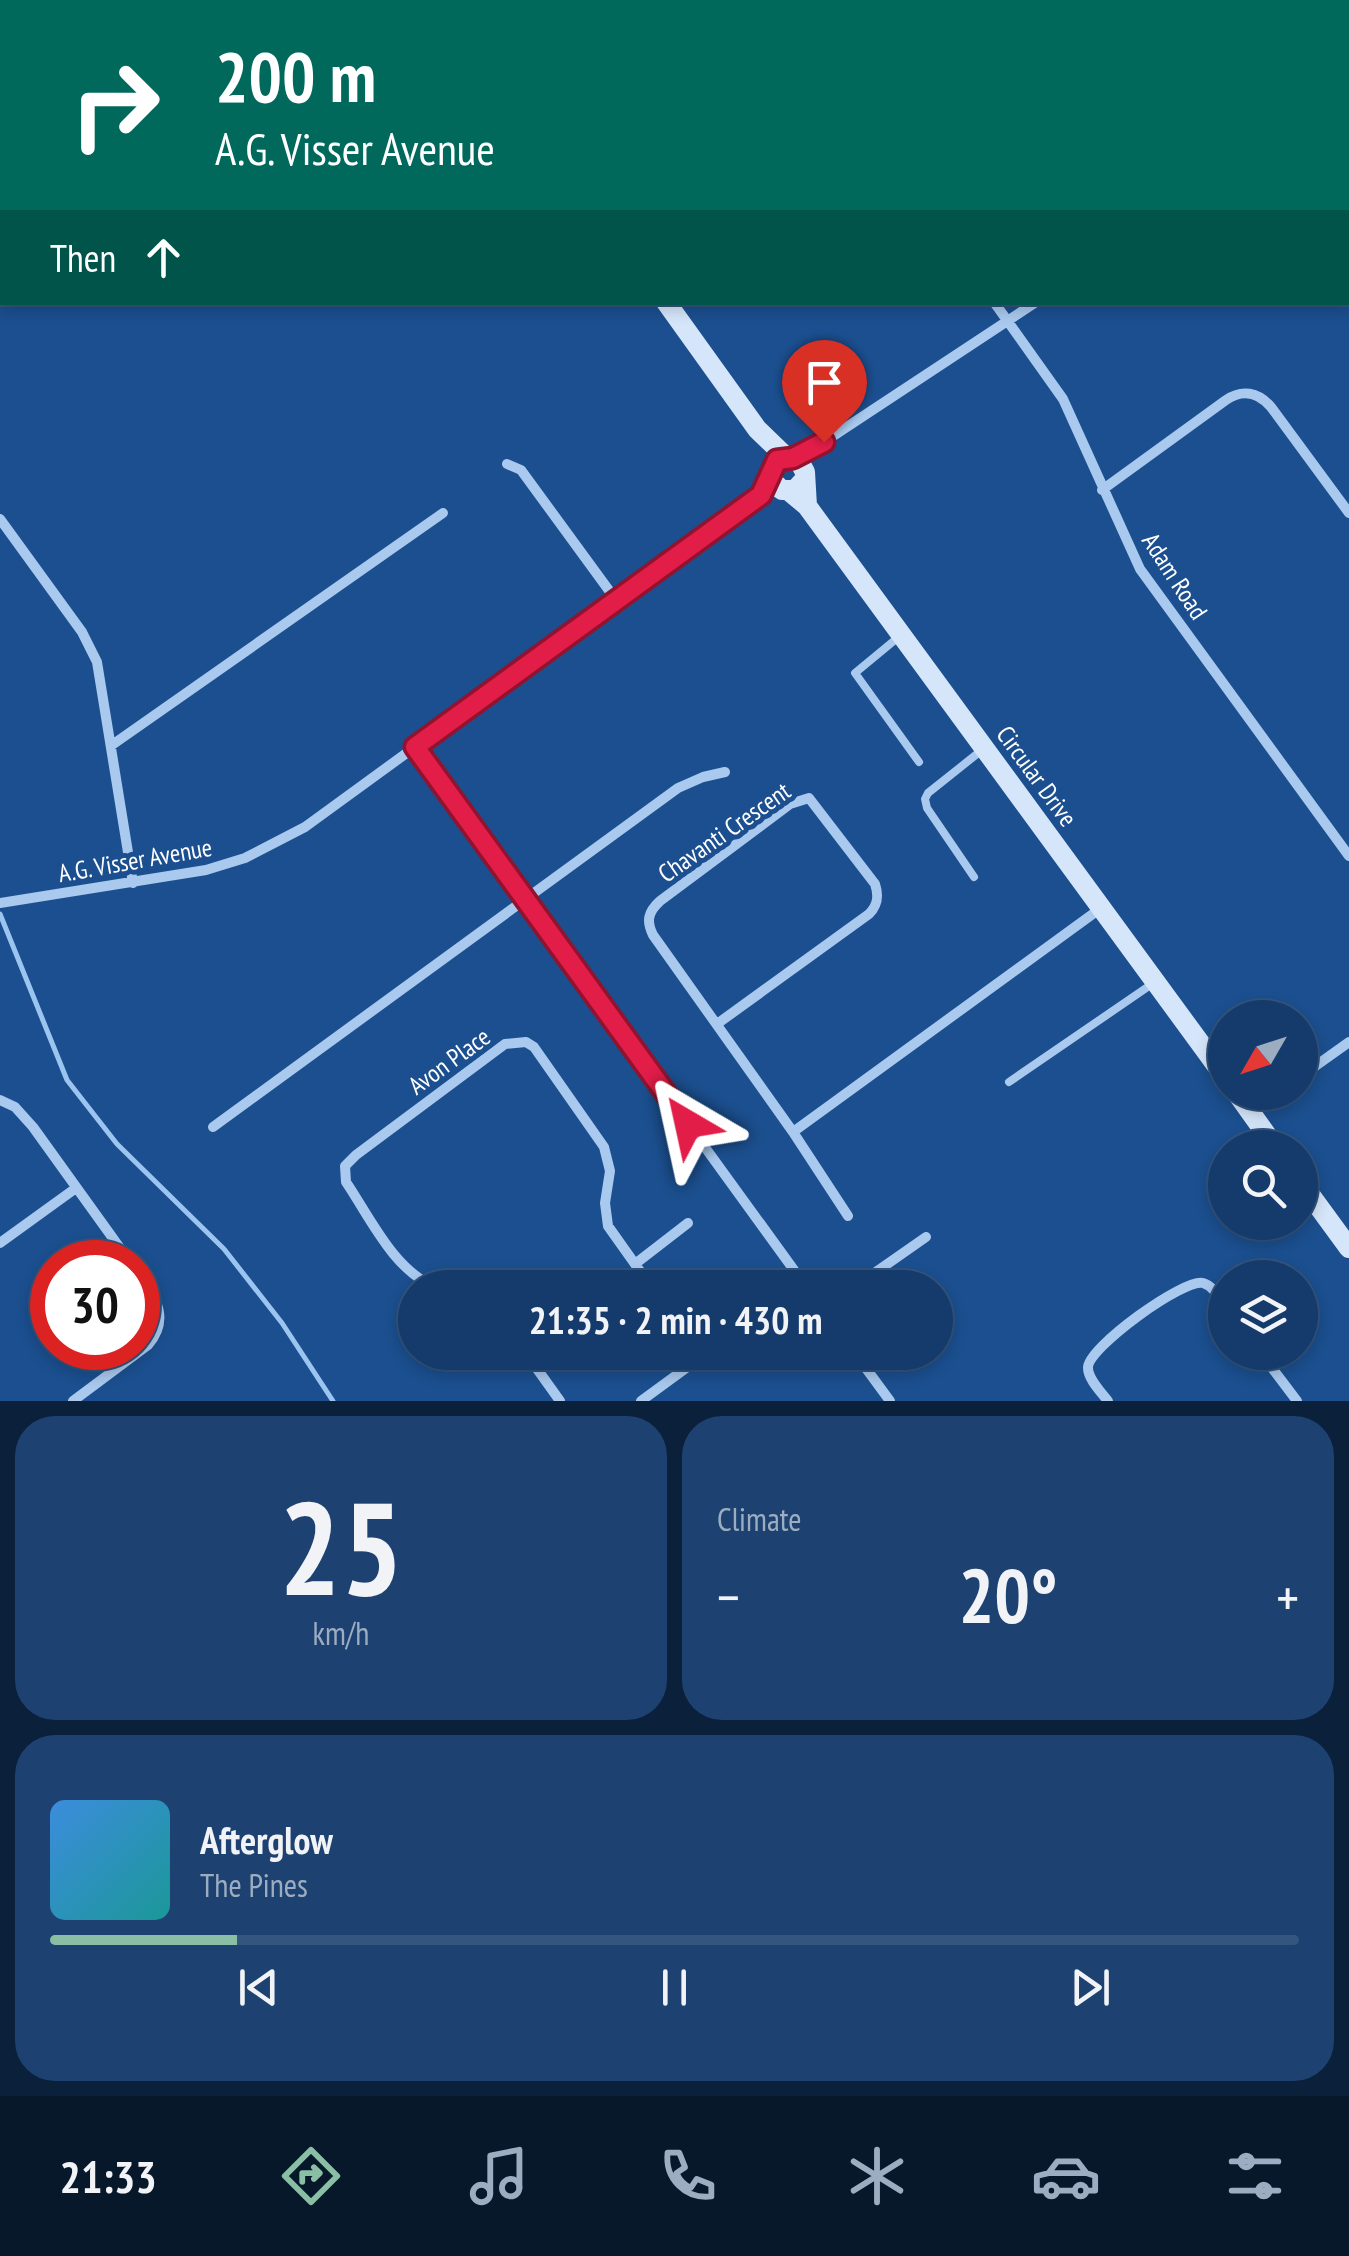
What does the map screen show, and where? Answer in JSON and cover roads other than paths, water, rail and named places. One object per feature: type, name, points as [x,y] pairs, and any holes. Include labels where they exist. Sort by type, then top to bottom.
[{"type":"street","name":"Circular Drive","points":[[668,305],[807,506],[1208,1054]]},
{"type":"street","name":"Adam Road","points":[[996,305],[1063,399],[1140,569],[1349,856]]},
{"type":"street","name":"A.G. Visser Avenue","points":[[3,902],[206,870],[275,844],[305,827],[761,495],[824,442],[1031,305]]},
{"type":"street","points":[[1102,490],[1226,400],[1246,393],[1259,396],[1271,406],[1349,513]]},
{"type":"street","points":[[788,474],[824,442]]},
{"type":"street","points":[[506,464],[521,470],[616,600]]},
{"type":"street","points":[[112,745],[443,513]]},
{"type":"street","points":[[0,519],[87,639],[102,676],[133,883]]},
{"type":"street","points":[[415,747],[792,1270]]},
{"type":"street","points":[[213,1127],[678,788],[703,776],[725,772]]},
{"type":"street","name":"Chavanti Crescent","points":[[717,1024],[875,906],[875,884],[810,798],[790,804],[651,910],[648,922],[652,935],[848,1216]]},
{"type":"street","points":[[793,1132],[1102,908]]},
{"type":"street","name":"Avon Place","points":[[407,1270],[346,1182],[345,1166],[511,1042],[526,1042],[534,1047],[604,1147],[610,1170],[607,1220],[611,1233],[639,1270]]},
{"type":"street","points":[[1318,1065],[1349,1042]]},
{"type":"street","points":[[0,1100],[21,1112],[114,1240]]},
{"type":"street","points":[[1249,1110],[1263,1130]]},
{"type":"street","points":[[1251,1113],[1255,1110]]},
{"type":"street","points":[[0,1243],[76,1188]]},
{"type":"street","points":[[1318,1205],[1349,1248]]},
{"type":"street","points":[[635,1264],[688,1223]]},
{"type":"street","points":[[879,1270],[926,1238]]},
{"type":"street","points":[[1108,1401],[1089,1374],[1087,1364],[1093,1354],[1189,1284],[1202,1282],[1208,1286]]},
{"type":"street","points":[[72,1401],[114,1370]]},
{"type":"street","points":[[538,1370],[560,1401]]},
{"type":"street","points":[[641,1401],[683,1370]]},
{"type":"street","points":[[867,1370],[890,1401]]},
{"type":"street","points":[[1273,1370],[1296,1401]]},
{"type":"lane","points":[[903,633],[855,673],[919,762]]},
{"type":"lane","points":[[974,876],[925,799],[985,747]]},
{"type":"lane","points":[[1009,1082],[1155,981]]},
{"type":"waterway","points":[[0,914],[67,1080],[117,1144],[224,1249],[282,1323],[333,1401]]}]
